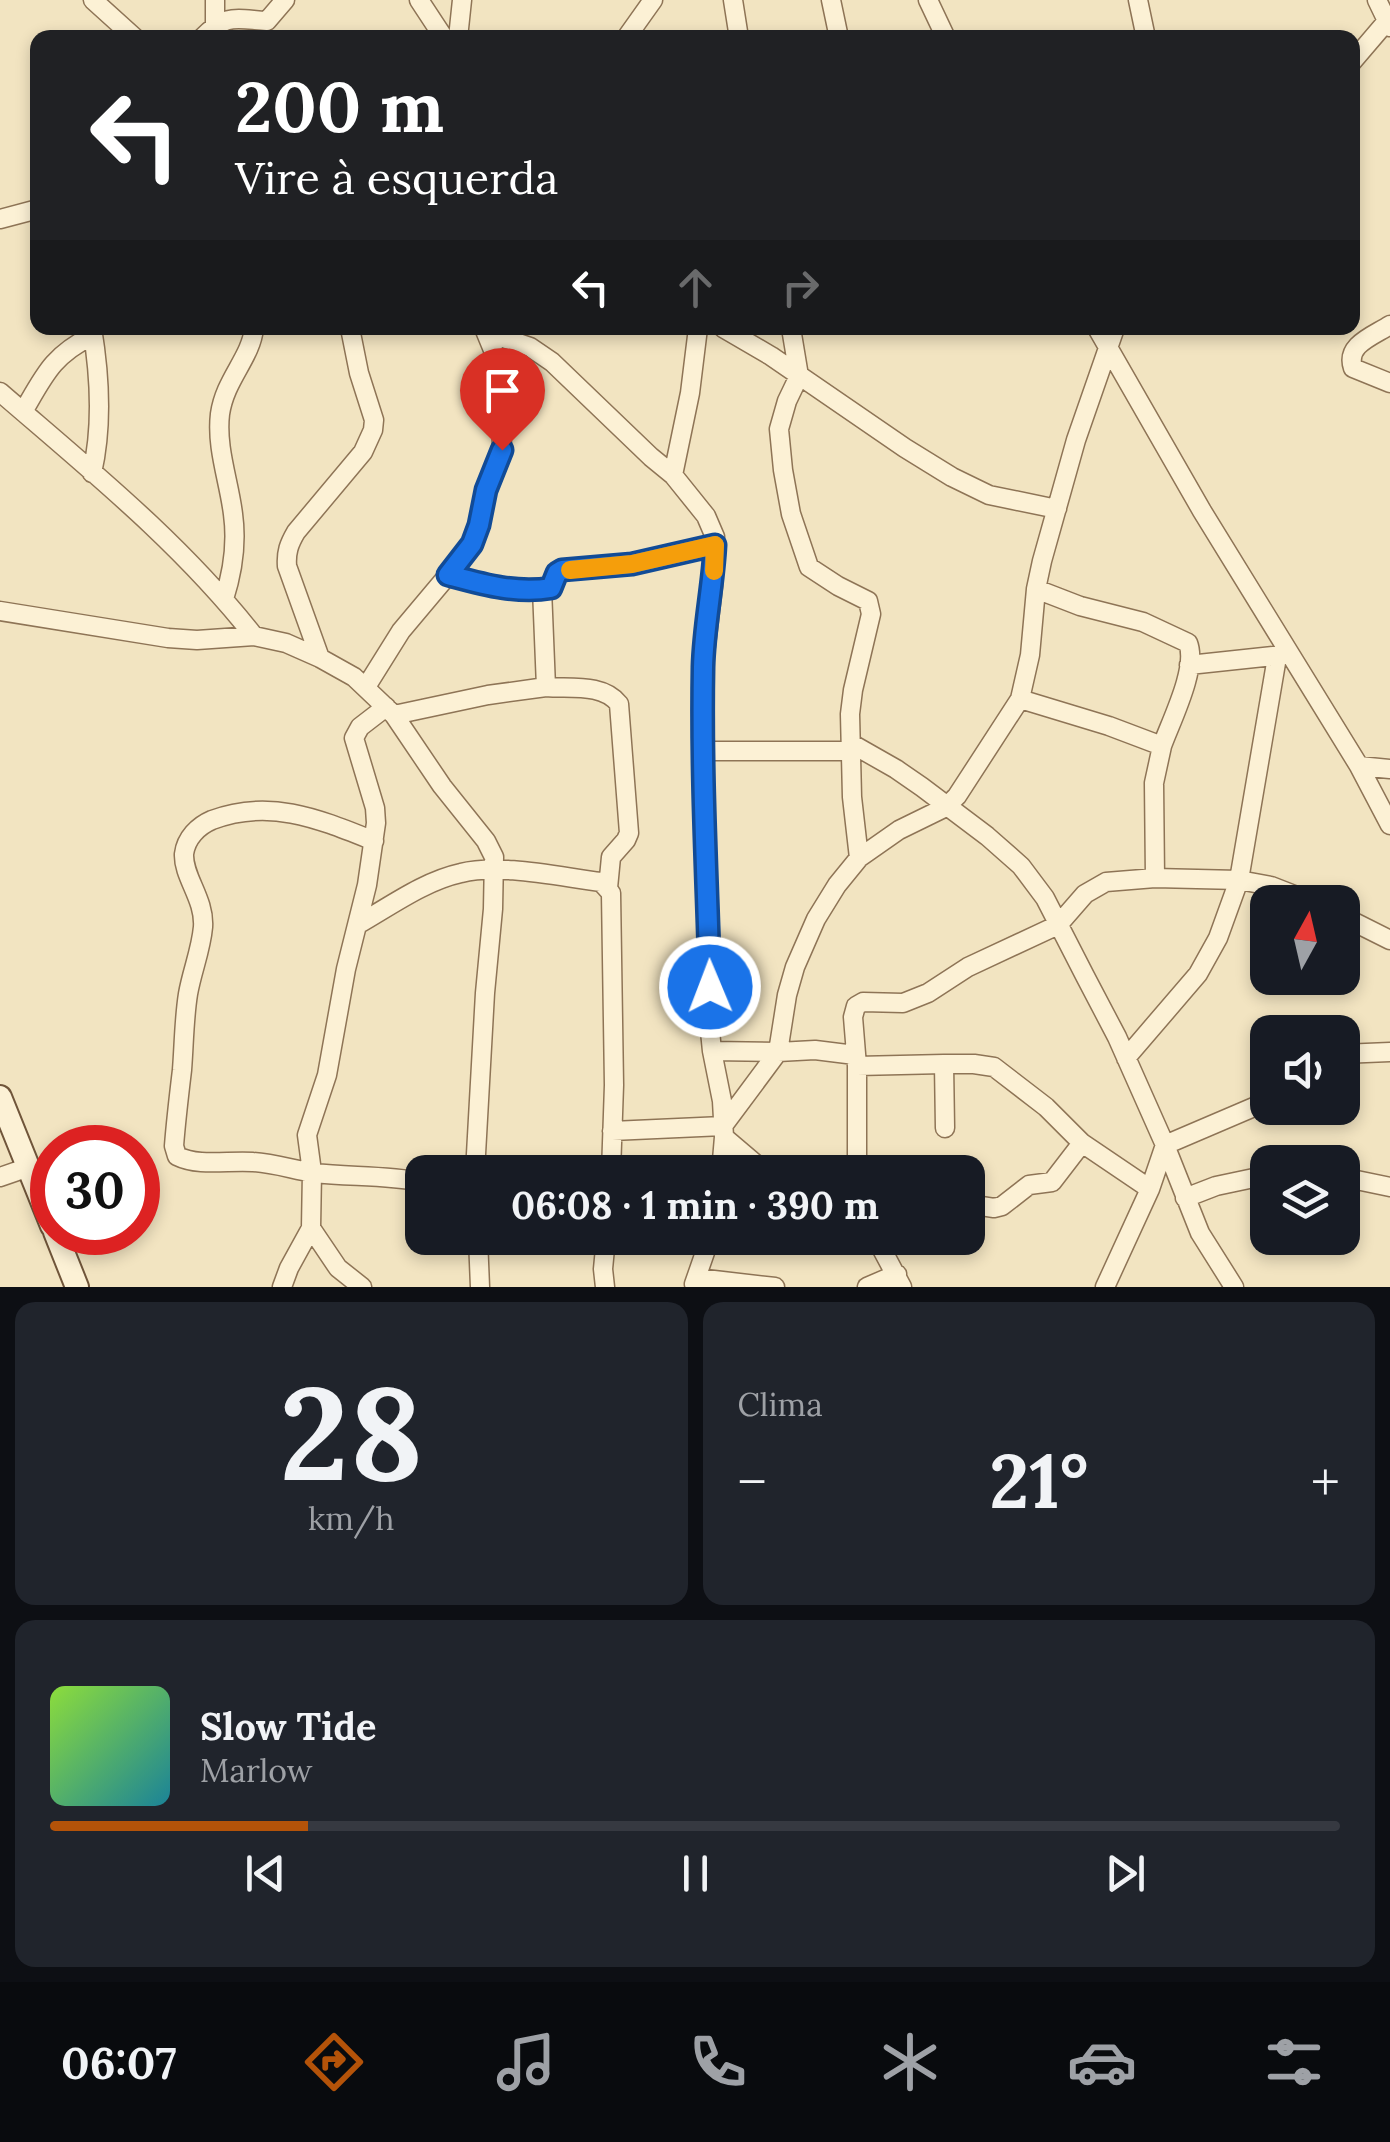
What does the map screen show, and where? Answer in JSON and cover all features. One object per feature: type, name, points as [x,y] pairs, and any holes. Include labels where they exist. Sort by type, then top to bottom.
[{"type":"main road","points":[[0,1097],[29,1167]]},
{"type":"main road","points":[[65,1255],[78,1287]]},
{"type":"street","points":[[93,0],[126,30]]},
{"type":"street","points":[[209,30],[216,0]]},
{"type":"street","points":[[210,30],[225,20],[267,21],[286,0]]},
{"type":"street","points":[[419,0],[439,30]]},
{"type":"street","points":[[459,30],[462,0]]},
{"type":"street","points":[[632,30],[653,0]]},
{"type":"street","points":[[732,0],[738,30]]},
{"type":"street","points":[[831,0],[837,30]]},
{"type":"street","points":[[928,0],[942,30]]},
{"type":"street","points":[[1138,0],[1144,30]]},
{"type":"street","points":[[1360,54],[1388,24],[1377,0]]},
{"type":"street","points":[[0,219],[30,211]]},
{"type":"street","points":[[1390,325],[1351,352],[1350,359],[1353,368],[1390,384]]},
{"type":"street","points":[[23,412],[54,361],[86,335]]},
{"type":"street","points":[[92,335],[100,405],[92,473]]},
{"type":"street","points":[[224,599],[235,546],[220,418],[224,394],[253,335]]},
{"type":"street","points":[[320,658],[286,556],[296,532],[362,452],[373,430],[374,420],[352,335]]},
{"type":"street","points":[[366,687],[402,631],[472,544],[479,525],[486,490],[502,450],[500,367],[487,335]]},
{"type":"street","points":[[499,335],[530,346],[552,362],[674,475],[706,516],[715,537],[704,661],[703,751],[708,1010],[722,1101],[723,1155]]},
{"type":"street","points":[[674,475],[697,335]]},
{"type":"street","points":[[735,335],[952,477],[989,495],[1057,510]]},
{"type":"street","points":[[793,335],[799,376],[779,429],[791,514],[809,567],[868,601],[871,614],[850,714],[852,797],[859,858]]},
{"type":"street","points":[[1101,335],[1282,655],[1358,766],[1390,826]]},
{"type":"street","points":[[724,1132],[778,1052],[786,995],[795,967],[816,919],[837,885],[859,858],[899,830],[946,807],[957,796],[1020,700],[1030,655],[1036,589],[1085,410],[1113,335]]},
{"type":"street","points":[[0,392],[151,523],[254,636]]},
{"type":"street","points":[[448,575],[497,587],[551,588],[562,570],[632,564],[715,545]]},
{"type":"street","points":[[542,589],[546,687]]},
{"type":"street","points":[[1036,589],[1080,606],[1143,622],[1180,637],[1192,652],[1154,783],[1155,878]]},
{"type":"street","points":[[0,611],[168,638],[254,636],[286,644],[320,658],[366,687],[390,711],[494,858],[477,1155]]},
{"type":"street","points":[[1190,666],[1282,655]]},
{"type":"street","points":[[1126,1058],[1207,960],[1239,880],[1282,655]]},
{"type":"street","points":[[282,1287],[311,1228],[312,1172],[307,1135],[327,1075],[374,841],[375,808],[354,738],[360,727],[390,711],[546,687],[611,694],[618,704],[628,833],[611,856],[608,888]]},
{"type":"street","points":[[1020,700],[1162,746]]},
{"type":"street","points":[[703,751],[852,748],[896,768],[1021,866],[1044,898],[1126,1058],[1200,1233],[1234,1287]]},
{"type":"street","points":[[1358,766],[1390,769]]},
{"type":"street","points":[[374,841],[332,824],[261,809],[229,814],[196,828],[184,856],[203,924],[184,1024],[174,1146],[177,1156],[187,1161],[280,1164],[312,1172],[405,1179]]},
{"type":"street","points":[[357,926],[434,882],[462,872],[494,869],[601,882],[608,888],[612,893],[614,1049],[611,1155]]},
{"type":"street","points":[[857,1155],[853,1017],[856,1006],[864,1002],[903,1003],[917,998],[968,967],[1058,925],[1085,894],[1106,882],[1155,878],[1239,880],[1266,885]]},
{"type":"street","points":[[1360,925],[1390,940]]},
{"type":"street","points":[[712,1051],[815,1050],[856,1060],[994,1068],[1046,1107],[1082,1143],[1150,1189]]},
{"type":"street","points":[[1360,1053],[1390,1052]]},
{"type":"street","points":[[944,1064],[945,1128]]},
{"type":"street","points":[[1105,1287],[1150,1189],[1165,1145],[1250,1109]]},
{"type":"street","points":[[612,1131],[724,1132],[748,1155]]},
{"type":"street","points":[[985,1208],[1002,1206],[1028,1185],[1052,1182],[1082,1143]]},
{"type":"street","points":[[0,1177],[29,1167]]},
{"type":"street","points":[[1185,1198],[1250,1179]]},
{"type":"street","points":[[1360,1180],[1390,1186]]},
{"type":"street","points":[[311,1228],[338,1268],[362,1287]]},
{"type":"street","points":[[479,1255],[480,1287]]},
{"type":"street","points":[[604,1255],[604,1287]]},
{"type":"street","points":[[704,1255],[695,1282],[774,1287]]},
{"type":"street","points":[[867,1287],[899,1281],[885,1255]]},
{"type":"slow traffic","points":[[570,570],[632,564],[715,545],[714,571]]},
{"type":"route","points":[[502,450],[486,490],[472,544],[448,575],[497,587],[551,588],[562,570],[632,564],[715,545],[702,726],[710,987]]}]
